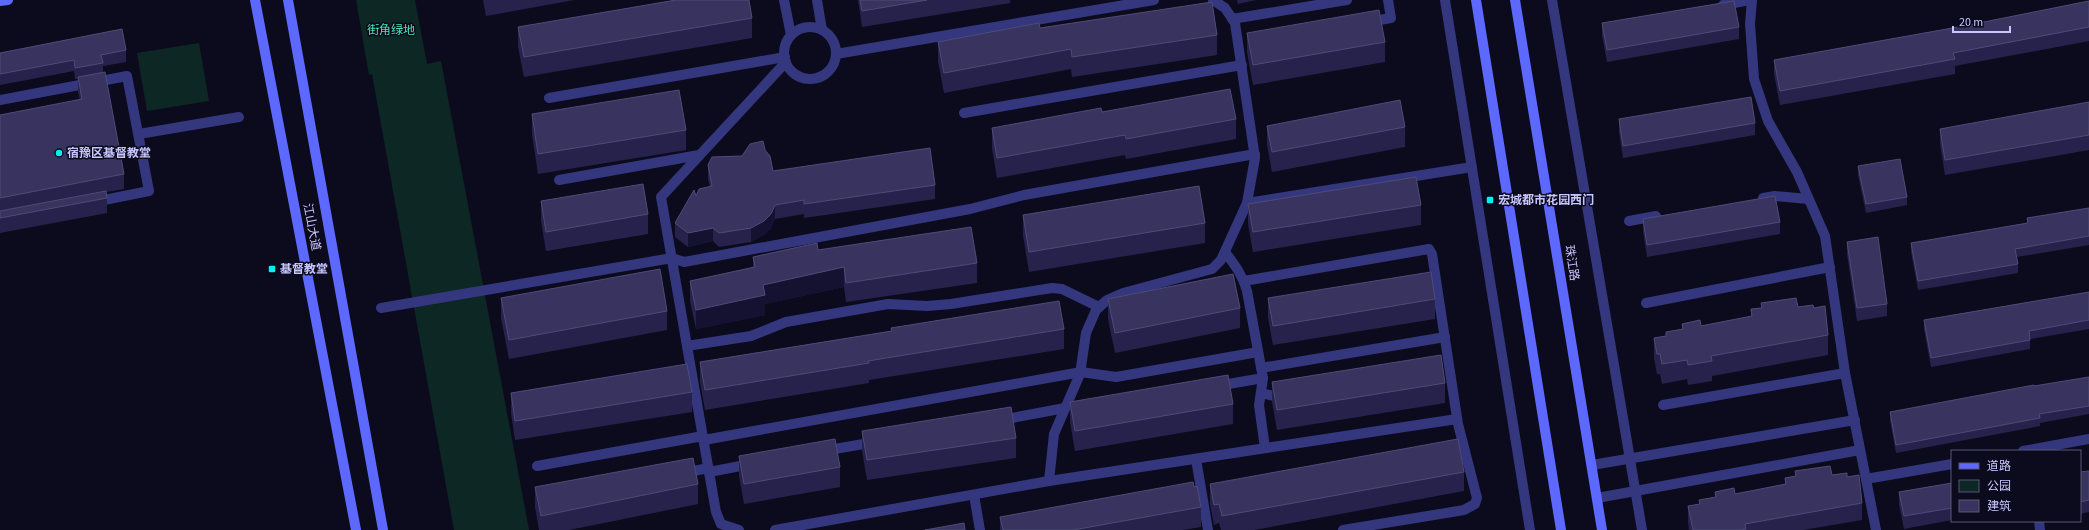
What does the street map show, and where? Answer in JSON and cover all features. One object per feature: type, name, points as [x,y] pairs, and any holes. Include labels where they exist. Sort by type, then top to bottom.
[{"type":"main road","points":[[0,1],[8,0]]},
{"type":"main road","name":"江山大道","points":[[255,0],[356,530]]},
{"type":"main road","name":"江山大道","points":[[288,0],[383,530]]},
{"type":"main road","points":[[1476,0],[1561,530]]},
{"type":"main road","name":"珠江路","points":[[1515,0],[1602,530]]},
{"type":"lane","points":[[784,0],[791,35]]},
{"type":"lane","points":[[817,0],[822,30]]},
{"type":"lane","points":[[836,54],[1154,0]]},
{"type":"lane","points":[[1049,481],[1054,434],[1081,372],[1086,333],[1096,310],[1107,300],[1123,293],[1212,269],[1221,260],[1247,203],[1253,175],[1255,154],[1242,65],[1242,43],[1235,23],[1225,8],[1213,0]]},
{"type":"lane","points":[[1232,19],[1347,0]]},
{"type":"lane","points":[[1360,23],[1391,18],[1388,0]]},
{"type":"lane","points":[[1445,0],[1530,530]]},
{"type":"lane","points":[[1552,0],[1642,530]]},
{"type":"lane","points":[[1712,6],[1751,0],[1750,24],[1757,101],[1797,172],[1825,236],[1845,373],[1876,530]]},
{"type":"lane","points":[[810,27],[822,30],[832,38],[836,54],[829,70],[822,76],[814,78],[805,78],[797,75],[790,70],[785,59],[785,45],[791,35],[802,28],[810,27]]},
{"type":"lane","points":[[549,98],[785,59]]},
{"type":"lane","points":[[739,530],[720,527],[716,512],[661,197],[785,59]]},
{"type":"lane","points":[[964,113],[1242,65]]},
{"type":"lane","points":[[0,100],[127,76],[149,191],[86,203]]},
{"type":"lane","points":[[139,134],[240,117]]},
{"type":"lane","points":[[381,308],[672,258],[684,262],[970,209],[1024,195],[1255,154]]},
{"type":"lane","points":[[559,180],[699,155]]},
{"type":"lane","points":[[1247,203],[1472,167]]},
{"type":"lane","points":[[1752,200],[1775,196],[1808,199]]},
{"type":"lane","points":[[1629,221],[1667,214]]},
{"type":"lane","points":[[1244,281],[1429,249],[1432,254],[1445,337],[1445,365],[1477,498],[1474,504],[1464,510],[1342,530]]},
{"type":"lane","points":[[1224,252],[1236,267],[1244,281],[1262,373],[1259,405],[1265,448]]},
{"type":"lane","points":[[1646,303],[1830,267]]},
{"type":"lane","points":[[687,346],[752,336],[786,322],[888,304],[927,306],[951,304],[1052,288],[1062,289],[1100,307]]},
{"type":"lane","points":[[1209,388],[1262,373],[1445,337]]},
{"type":"lane","points":[[536,466],[1081,372],[1116,377],[1258,352]]},
{"type":"lane","points":[[1663,405],[1845,373]]},
{"type":"lane","points":[[1261,393],[1274,396],[1297,392]]},
{"type":"lane","points":[[988,422],[1064,411],[1078,411]]},
{"type":"lane","points":[[775,530],[1049,481],[1457,419]]},
{"type":"lane","points":[[1592,465],[1855,420]]},
{"type":"lane","points":[[2031,450],[2089,439]]},
{"type":"lane","points":[[810,454],[887,440]]},
{"type":"lane","points":[[1597,498],[1860,450]]},
{"type":"lane","points":[[1196,459],[1208,530]]},
{"type":"lane","points":[[670,475],[763,462]]},
{"type":"lane","points":[[1866,479],[1951,464]]},
{"type":"lane","points":[[974,494],[980,530]]},
{"type":"green space","name":"街角绿地","points":[[356,0],[415,0],[427,64],[441,61],[529,530],[454,530],[372,74],[369,75]]},
{"type":"green space","points":[[199,43],[209,101],[147,111],[137,53]]},
{"type":"building","points":[[676,0],[749,0],[752,18],[524,57],[518,27]]},
{"type":"building","points":[[860,0],[927,0],[862,11]]},
{"type":"building","points":[[1734,1],[1739,27],[1607,50],[1602,23]]},
{"type":"building","points":[[2089,1],[2089,27],[1953,53],[1955,59],[1780,91],[1774,60],[1969,25]]},
{"type":"building","points":[[1212,2],[1217,35],[1072,57],[1071,49],[944,73],[938,42],[1039,23],[1040,28]]},
{"type":"building","points":[[1379,10],[1385,42],[1253,65],[1247,33]]},
{"type":"building","points":[[122,29],[126,50],[101,55],[103,63],[75,68],[74,60],[0,74],[0,53]]},
{"type":"building","name":"宿豫区基督教堂","points":[[105,72],[124,174],[0,198],[0,115],[82,99],[78,77]]},
{"type":"building","points":[[1230,89],[1236,119],[1126,139],[1125,135],[997,158],[992,128],[1101,108],[1102,112]]},
{"type":"building","points":[[679,90],[686,130],[538,154],[532,114]]},
{"type":"building","points":[[1751,97],[1755,123],[1623,146],[1619,119]]},
{"type":"building","points":[[1400,100],[1405,127],[1272,152],[1267,126]]},
{"type":"building","points":[[2089,102],[2089,135],[1945,160],[1940,129]]},
{"type":"building","points":[[763,141],[765,150],[770,156],[773,171],[930,148],[935,185],[804,204],[804,200],[775,205],[771,214],[764,221],[751,228],[719,233],[713,228],[688,233],[675,223],[694,190],[696,196],[699,189],[712,186],[708,165],[712,157],[742,156],[750,144]]},
{"type":"building","points":[[1900,159],[1907,197],[1866,204],[1858,166]]},
{"type":"building","points":[[1416,177],[1421,205],[1253,232],[1248,204]]},
{"type":"building","points":[[643,184],[648,214],[546,232],[541,201]]},
{"type":"building","points":[[1199,186],[1205,223],[1029,252],[1023,215]]},
{"type":"building","points":[[106,191],[107,198],[0,218],[0,211]]},
{"type":"building","points":[[1775,196],[1780,222],[1647,245],[1643,219]]},
{"type":"building","points":[[2089,208],[2089,236],[2015,249],[2018,264],[1918,281],[1911,243],[2028,223],[2027,218]]},
{"type":"building","points":[[971,227],[977,263],[846,283],[844,267],[763,285],[765,295],[696,310],[690,281],[755,267],[753,257],[817,243],[818,250]]},
{"type":"building","points":[[1878,237],[1887,304],[1857,308],[1847,242]]},
{"type":"building","points":[[660,269],[667,311],[509,340],[501,298]]},
{"type":"building","points":[[1431,272],[1435,299],[1273,326],[1268,298]]},
{"type":"building","points":[[1233,274],[1240,308],[1115,333],[1108,299]]},
{"type":"building","points":[[2089,292],[2089,320],[2029,331],[2030,340],[1931,358],[1924,320]]},
{"type":"building","points":[[1796,298],[1798,307],[1813,305],[1814,308],[1825,306],[1828,335],[1711,356],[1712,361],[1688,365],[1687,360],[1662,364],[1660,354],[1657,354],[1654,338],[1666,336],[1666,332],[1683,329],[1682,324],[1700,320],[1701,326],[1752,316],[1751,309],[1762,308],[1761,303]]},
{"type":"building","points":[[1059,301],[1064,329],[868,361],[869,363],[705,390],[700,362],[892,331],[891,328]]},
{"type":"building","points":[[1441,355],[1445,383],[1277,410],[1272,382]]},
{"type":"building","points":[[687,364],[692,392],[515,421],[511,393]]},
{"type":"building","points":[[1228,375],[1233,404],[1075,431],[1070,402]]},
{"type":"building","points":[[2089,377],[2089,406],[2039,414],[2040,418],[1896,445],[1890,412],[2034,385]]},
{"type":"building","points":[[1011,407],[1016,438],[867,460],[862,431]]},
{"type":"building","points":[[835,439],[840,467],[744,484],[739,456]]},
{"type":"building","points":[[1458,439],[1464,472],[1222,516],[1219,504],[1214,505],[1210,484]]},
{"type":"building","points":[[693,458],[698,484],[541,516],[535,487]]},
{"type":"building","points":[[1830,466],[1832,475],[1847,473],[1847,477],[1859,475],[1862,503],[1745,524],[1746,529],[1741,530],[1693,530],[1688,506],[1700,504],[1699,500],[1716,497],[1715,492],[1734,488],[1735,494],[1786,484],[1785,478],[1796,476],[1795,471]]},
{"type":"building","points":[[2089,471],[2089,500],[2081,502],[2081,472]]},
{"type":"building","points":[[1193,482],[1194,487],[1197,486],[1201,507],[1073,530],[1003,530],[1000,517]]},
{"type":"building","points":[[1951,483],[1951,508],[1904,516],[1899,492]]},
{"type":"building","points":[[964,523],[965,530],[925,530]]},
{"type":"place","name":"宿豫区基督教堂","points":[[59,153]]},
{"type":"place","name":"宏城都市花园西门","points":[[1490,200]]},
{"type":"place","name":"基督教堂","points":[[272,269]]}]
